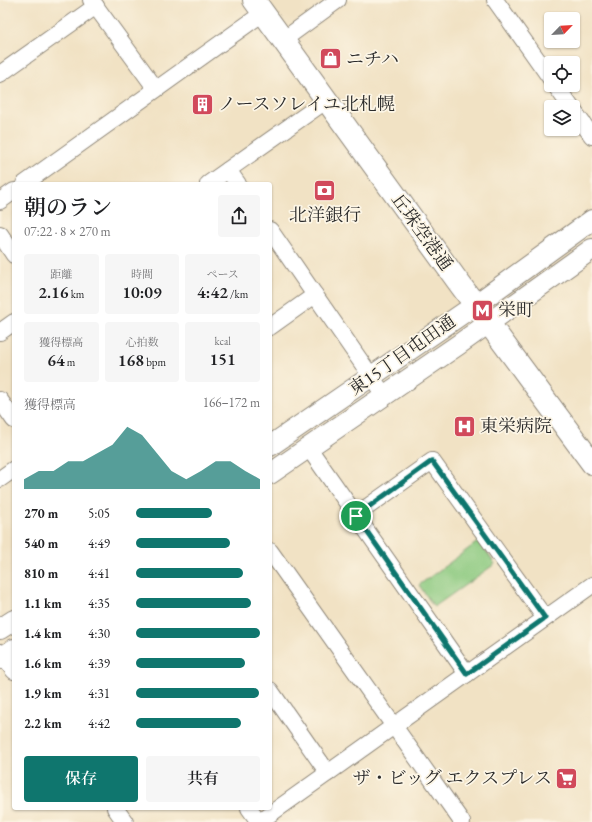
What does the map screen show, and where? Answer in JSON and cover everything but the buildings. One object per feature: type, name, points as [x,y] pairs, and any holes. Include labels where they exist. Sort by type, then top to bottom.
[{"type":"main road","name":"丘珠空港通","points":[[259,7],[488,323],[592,463]]},
{"type":"street","points":[[283,40],[338,0]]},
{"type":"street","points":[[494,0],[544,69]]},
{"type":"street","points":[[0,74],[93,3],[156,89]]},
{"type":"street","points":[[27,182],[156,89],[259,7]]},
{"type":"street","points":[[211,182],[327,100]]},
{"type":"street","points":[[580,120],[592,136]]},
{"type":"street","points":[[228,170],[237,182]]},
{"type":"street","points":[[0,201],[12,192]]},
{"type":"street","name":"東15丁目屯田通","points":[[272,445],[475,305],[592,220]]},
{"type":"street","points":[[0,234],[12,252]]},
{"type":"street","points":[[272,235],[384,395]]},
{"type":"street","name":"東15丁目屯田通","points":[[272,473],[592,249]]},
{"type":"street","points":[[272,326],[315,295]]},
{"type":"street","points":[[0,332],[12,323]]},
{"type":"street","points":[[0,400],[12,417]]},
{"type":"street","points":[[308,447],[467,674]]},
{"type":"street","points":[[356,516],[432,461],[545,618]]},
{"type":"street","points":[[0,479],[12,470]]},
{"type":"street","points":[[272,554],[462,822]]},
{"type":"street","points":[[250,810],[259,822],[592,585]]},
{"type":"street","points":[[0,629],[12,621]]},
{"type":"street","points":[[272,693],[328,773]]},
{"type":"green space","points":[[479,541],[495,564],[434,607],[419,585]]},
{"type":"place","name":"ニチハ","points":[[330,59]]},
{"type":"place","name":"ノースソレイユ北札幌","points":[[202,104]]},
{"type":"place","name":"北洋銀行","points":[[325,190]]},
{"type":"place","name":"栄町","points":[[482,310]]},
{"type":"place","name":"東栄病院","points":[[465,426]]},
{"type":"place","name":"ザ・ビッグ エクスプレス","points":[[567,778]]},
{"type":"route","points":[[432,461],[545,618],[467,674],[356,516],[432,461]]}]
